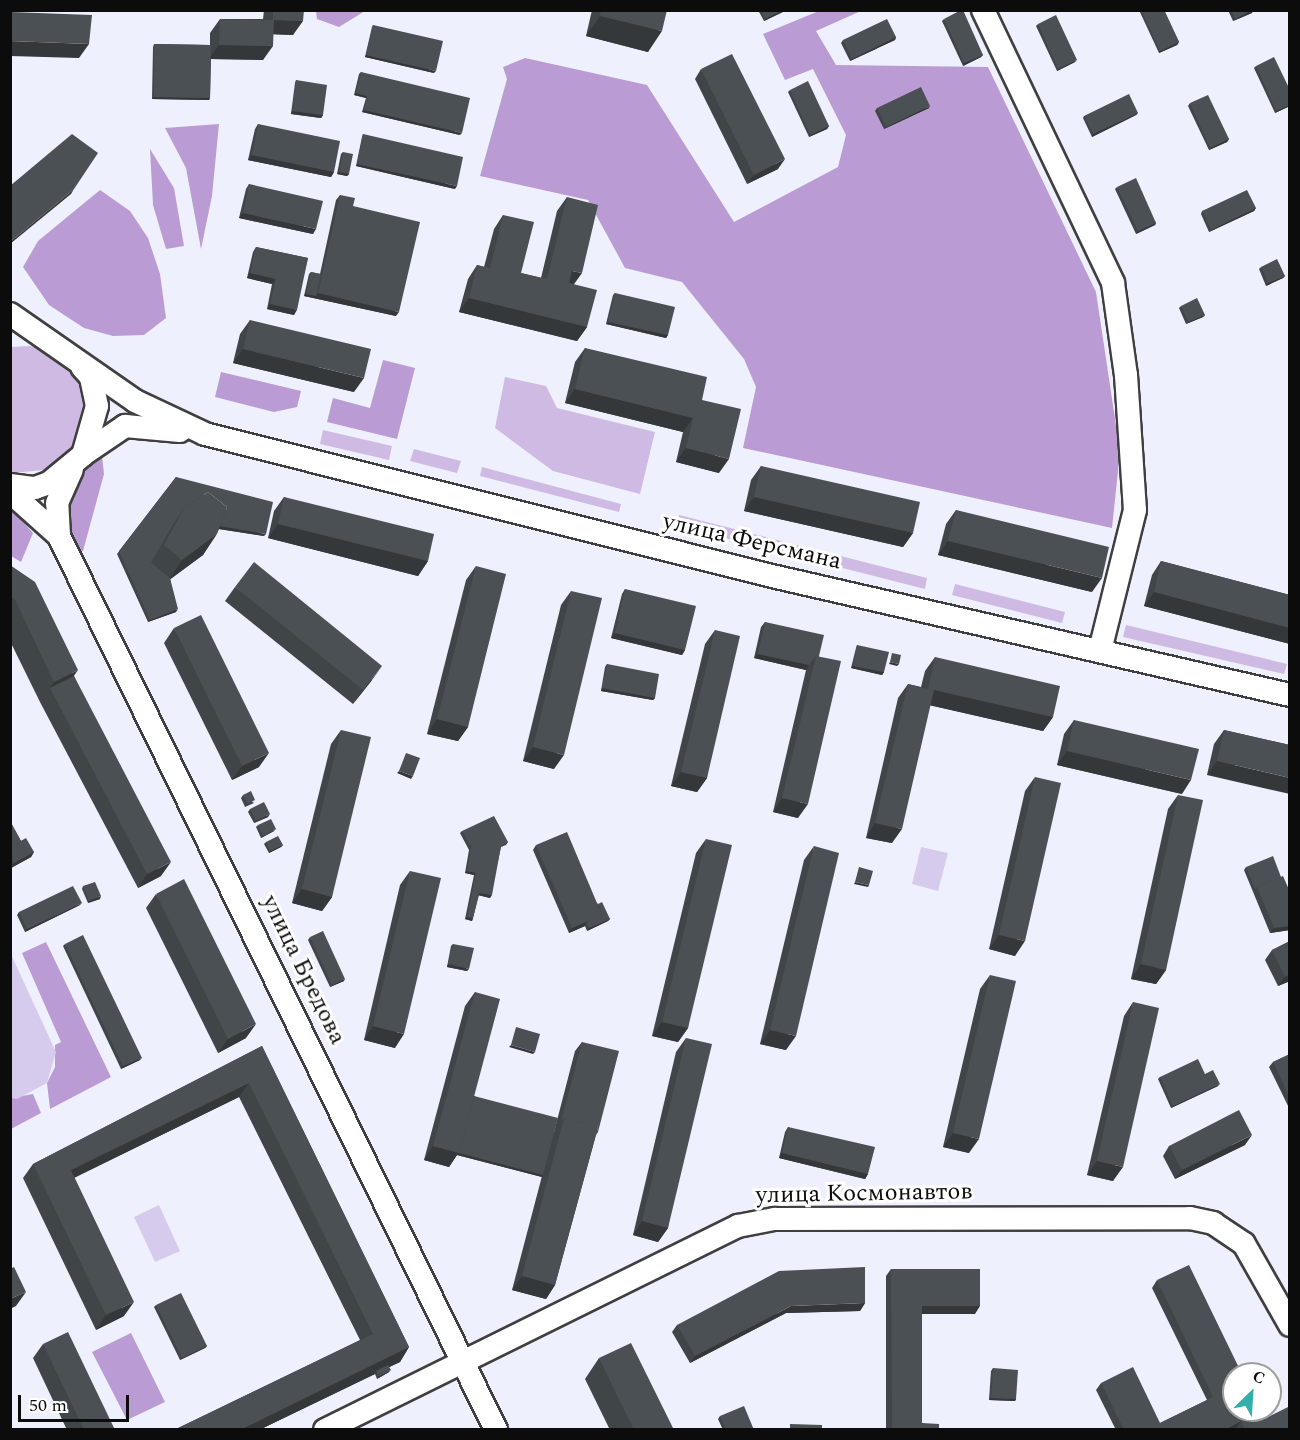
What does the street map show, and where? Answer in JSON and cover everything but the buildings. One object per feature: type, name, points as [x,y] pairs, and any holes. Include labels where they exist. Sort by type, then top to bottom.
[{"type":"street","points":[[983,10],[1113,283],[1126,375],[1135,510],[1100,651]]},
{"type":"street","name":"улица Ферсмана","points":[[10,314],[135,401],[205,434]]},
{"type":"street","points":[[10,336],[41,339],[64,351],[91,377],[95,392],[92,436],[57,503],[58,536]]},
{"type":"street","name":"улица Ферсмана","points":[[10,485],[35,488],[125,426],[205,434],[772,576],[1290,695]]},
{"type":"street","points":[[10,492],[58,536]]},
{"type":"street","name":"улица Бредова","points":[[58,536],[496,1430]]},
{"type":"street","name":"улица Космонавтов","points":[[325,1430],[738,1226],[775,1219],[1121,1217],[1213,1223],[1244,1244],[1290,1325]]},
{"type":"shaded area","points":[[316,10],[365,11],[339,27],[317,19]]},
{"type":"shaded area","points":[[819,11],[861,11],[816,31],[836,65],[988,67],[1096,292],[1120,452],[1112,528],[743,448],[756,387],[744,359],[682,282],[625,268],[588,200],[480,176],[507,79],[503,67],[525,58],[647,85],[734,222],[838,167],[846,135],[813,69],[785,80],[763,34]]},
{"type":"shaded area","points":[[219,124],[212,196],[201,249],[186,168],[165,128]]},
{"type":"shaded area","points":[[150,149],[174,188],[184,246],[166,249],[153,205]]},
{"type":"shaded area","points":[[100,190],[130,211],[148,238],[160,274],[166,318],[144,335],[113,336],[84,328],[49,305],[23,267],[38,241]]},
{"type":"shaded area","points":[[30,346],[48,351],[76,375],[86,411],[74,447],[61,460],[45,470],[11,473],[10,347]]},
{"type":"shaded area","points":[[383,360],[415,368],[397,439],[327,422],[333,398],[370,408]]},
{"type":"shaded area","points":[[221,372],[301,391],[297,407],[274,412],[215,397]]},
{"type":"shaded area","points":[[505,377],[546,386],[557,408],[655,432],[640,494],[553,471],[495,428]]},
{"type":"shaded area","points":[[323,430],[392,446],[389,460],[320,444]]},
{"type":"shaded area","points":[[101,447],[104,474],[83,551],[73,552],[66,527],[67,494]]},
{"type":"shaded area","points":[[414,449],[461,461],[457,473],[410,461]]},
{"type":"shaded area","points":[[482,467],[621,504],[619,512],[480,476]]},
{"type":"shaded area","points":[[10,507],[33,533],[21,562],[11,556]]},
{"type":"shaded area","points":[[679,515],[927,578],[925,589],[677,526]]},
{"type":"shaded area","points":[[955,584],[1065,612],[1062,623],[952,595]]},
{"type":"shaded area","points":[[1126,625],[1287,664],[1284,674],[1123,637]]},
{"type":"shaded area","points":[[921,847],[948,853],[938,891],[912,884]]},
{"type":"shaded area","points":[[46,942],[111,1077],[50,1109],[47,1083],[55,1067],[55,1045],[61,1042],[22,953]]},
{"type":"shaded area","points":[[10,952],[56,1052],[47,1083],[17,1099],[10,1098]]},
{"type":"shaded area","points":[[33,1094],[41,1113],[11,1129],[11,1098]]},
{"type":"shaded area","points":[[159,1205],[180,1251],[155,1262],[134,1217]]},
{"type":"shaded area","points":[[131,1333],[165,1402],[127,1420],[92,1352]]}]
